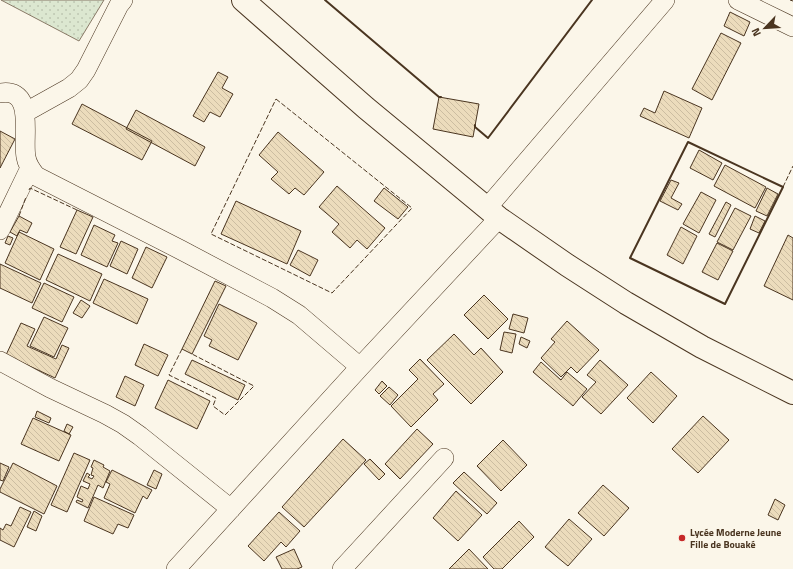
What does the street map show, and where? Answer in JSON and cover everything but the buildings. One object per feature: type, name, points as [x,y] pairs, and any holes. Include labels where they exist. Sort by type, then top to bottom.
[{"type":"main road","points":[[243,0],[366,108],[493,213],[567,265],[626,303],[702,347],[793,393]]},
{"type":"street","points":[[26,112],[69,88],[79,80],[86,70],[123,0]]},
{"type":"street","points":[[176,569],[360,367],[493,213],[665,0]]},
{"type":"street","points":[[738,0],[793,27]]},
{"type":"street","points":[[0,94],[7,92],[16,95],[26,112],[26,157],[30,168],[36,176],[272,298],[299,315],[360,367]]},
{"type":"street","points":[[0,230],[30,168]]},
{"type":"street","points":[[0,361],[50,388],[123,424],[231,509]]},
{"type":"street","points":[[342,569],[444,458]]},
{"type":"green space","points":[[1,0],[104,0],[79,41]]},
{"type":"fence","points":[[276,99],[412,208],[332,293],[211,234],[276,99]]},
{"type":"fence","points":[[783,187],[793,166]]},
{"type":"fence","points":[[29,190],[30,188],[77,210]]},
{"type":"fence","points":[[19,216],[26,197]]},
{"type":"fence","points":[[182,349],[169,375],[216,398],[213,406],[225,415],[254,386],[192,354]]},
{"type":"wall","points":[[325,0],[439,97],[441,97]]},
{"type":"wall","points":[[475,125],[475,127],[488,138],[592,0]]},
{"type":"wall","points":[[688,142],[783,187],[725,304],[630,258],[688,142]]},
{"type":"place","name":"Lycée Moderne Jeune Fille de Bouaké","points":[[682,538]]}]
